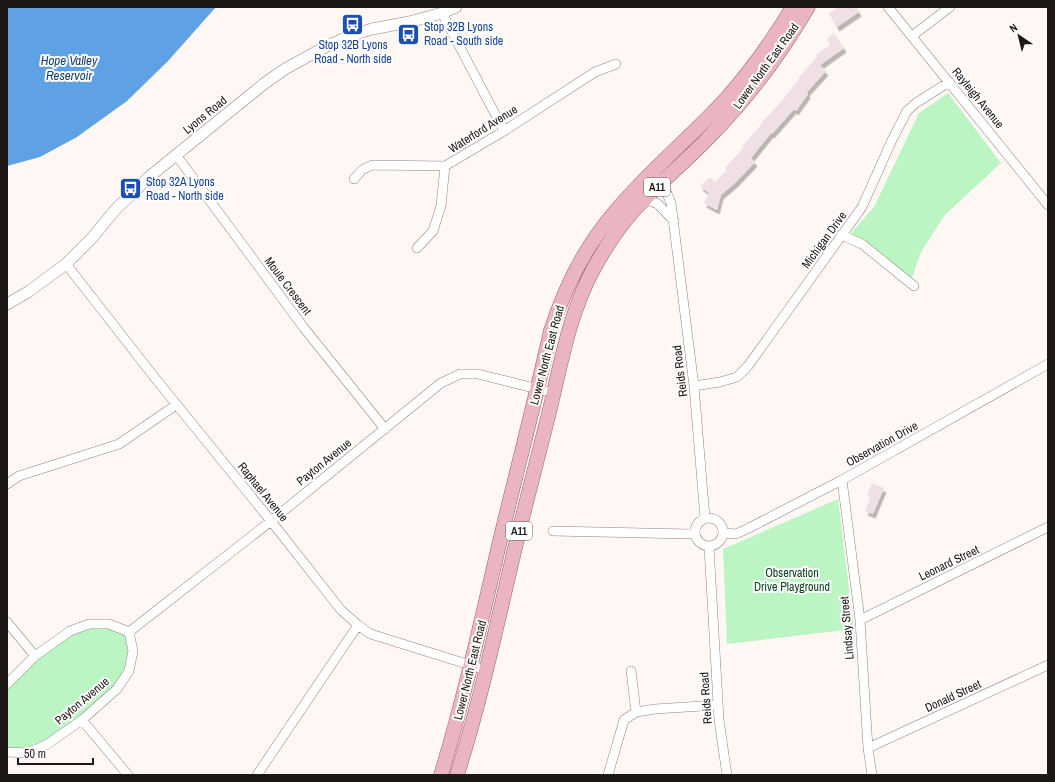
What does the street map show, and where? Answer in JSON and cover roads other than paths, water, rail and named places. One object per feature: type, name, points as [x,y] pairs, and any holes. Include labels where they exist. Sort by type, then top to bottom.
[{"type":"main road","name":"Lower North East Road","points":[[441,775],[459,715],[551,330],[566,290],[578,265],[596,236],[613,214],[650,173],[715,110],[736,87],[765,51],[793,7]]},
{"type":"main road","name":"Lower North East Road","points":[[457,775],[486,670],[520,526],[579,299],[597,262],[615,234],[644,199],[708,138],[744,99],[780,52],[808,7]]},
{"type":"street","name":"Lyons Road","points":[[7,304],[28,292],[66,264],[92,238],[115,210],[137,188],[163,165],[285,69],[352,34],[372,28],[409,22],[442,13],[456,7]]},
{"type":"street","name":"Rayleigh Avenue","points":[[888,7],[1048,205]]},
{"type":"street","points":[[912,36],[950,7]]},
{"type":"street","points":[[442,13],[504,131]]},
{"type":"street","name":"Waterford Avenue","points":[[354,179],[362,170],[372,165],[445,166],[504,131],[595,72],[616,64]]},
{"type":"street","name":"Michigan Drive","points":[[694,386],[720,382],[736,377],[748,366],[862,207],[893,138],[907,111],[916,103],[949,82]]},
{"type":"street","name":"Moule Crescent","points":[[176,155],[304,328],[385,429]]},
{"type":"street","points":[[417,248],[433,231],[441,206],[445,166]]},
{"type":"street","name":"Reids Road","points":[[650,173],[661,184],[669,196],[674,221],[694,386],[706,518]]},
{"type":"street","points":[[644,199],[658,204],[674,221]]},
{"type":"street","points":[[841,235],[862,244],[914,286]]},
{"type":"street","name":"Raphael Avenue","points":[[66,264],[176,405],[271,521],[341,610],[358,626],[369,633],[486,670]]},
{"type":"street","name":"Observation Drive","points":[[724,533],[736,534],[842,480],[1048,364]]},
{"type":"street","name":"Payton Avenue","points":[[7,752],[27,753],[46,745],[82,720],[117,689],[129,670],[133,651],[129,632],[271,521],[441,383],[460,374],[478,374],[554,393]]},
{"type":"street","points":[[7,484],[19,476],[119,444],[176,405]]},
{"type":"street","name":"Lindsay Street","points":[[842,480],[860,620],[868,748],[872,775]]},
{"type":"street","points":[[706,518],[715,519],[720,522],[723,526],[724,533],[723,538],[719,543],[715,546],[709,547],[704,546],[699,542],[695,533],[696,526],[699,522],[706,518]]},
{"type":"street","name":"Leonard Street","points":[[860,620],[1048,527]]},
{"type":"street","points":[[553,531],[695,533]]},
{"type":"street","name":"Reids Road","points":[[709,547],[719,720],[727,775]]},
{"type":"street","points":[[7,622],[35,656]]},
{"type":"street","points":[[7,684],[35,656],[70,631],[89,624],[109,624],[129,632]]},
{"type":"street","points":[[257,775],[358,626]]},
{"type":"street","name":"Donald Street","points":[[868,748],[1048,665]]},
{"type":"street","points":[[631,671],[636,712]]},
{"type":"street","points":[[608,775],[624,720],[636,712],[655,708],[718,705]]},
{"type":"street","points":[[82,720],[128,775]]},
{"type":"water","name":"Hope Valley Reservoir","points":[[7,7],[216,7],[168,61],[127,101],[77,137],[40,157],[7,166]]},
{"type":"place","name":"Stop 32B Lyons Road - North side","points":[[353,24]]},
{"type":"place","name":"Stop 32B Lyons Road - South side","points":[[408,34]]},
{"type":"place","name":"Stop 32A Lyons Road - North side","points":[[130,189]]},
{"type":"park label","name":"Observation Drive Playground","points":[[792,580]]}]
